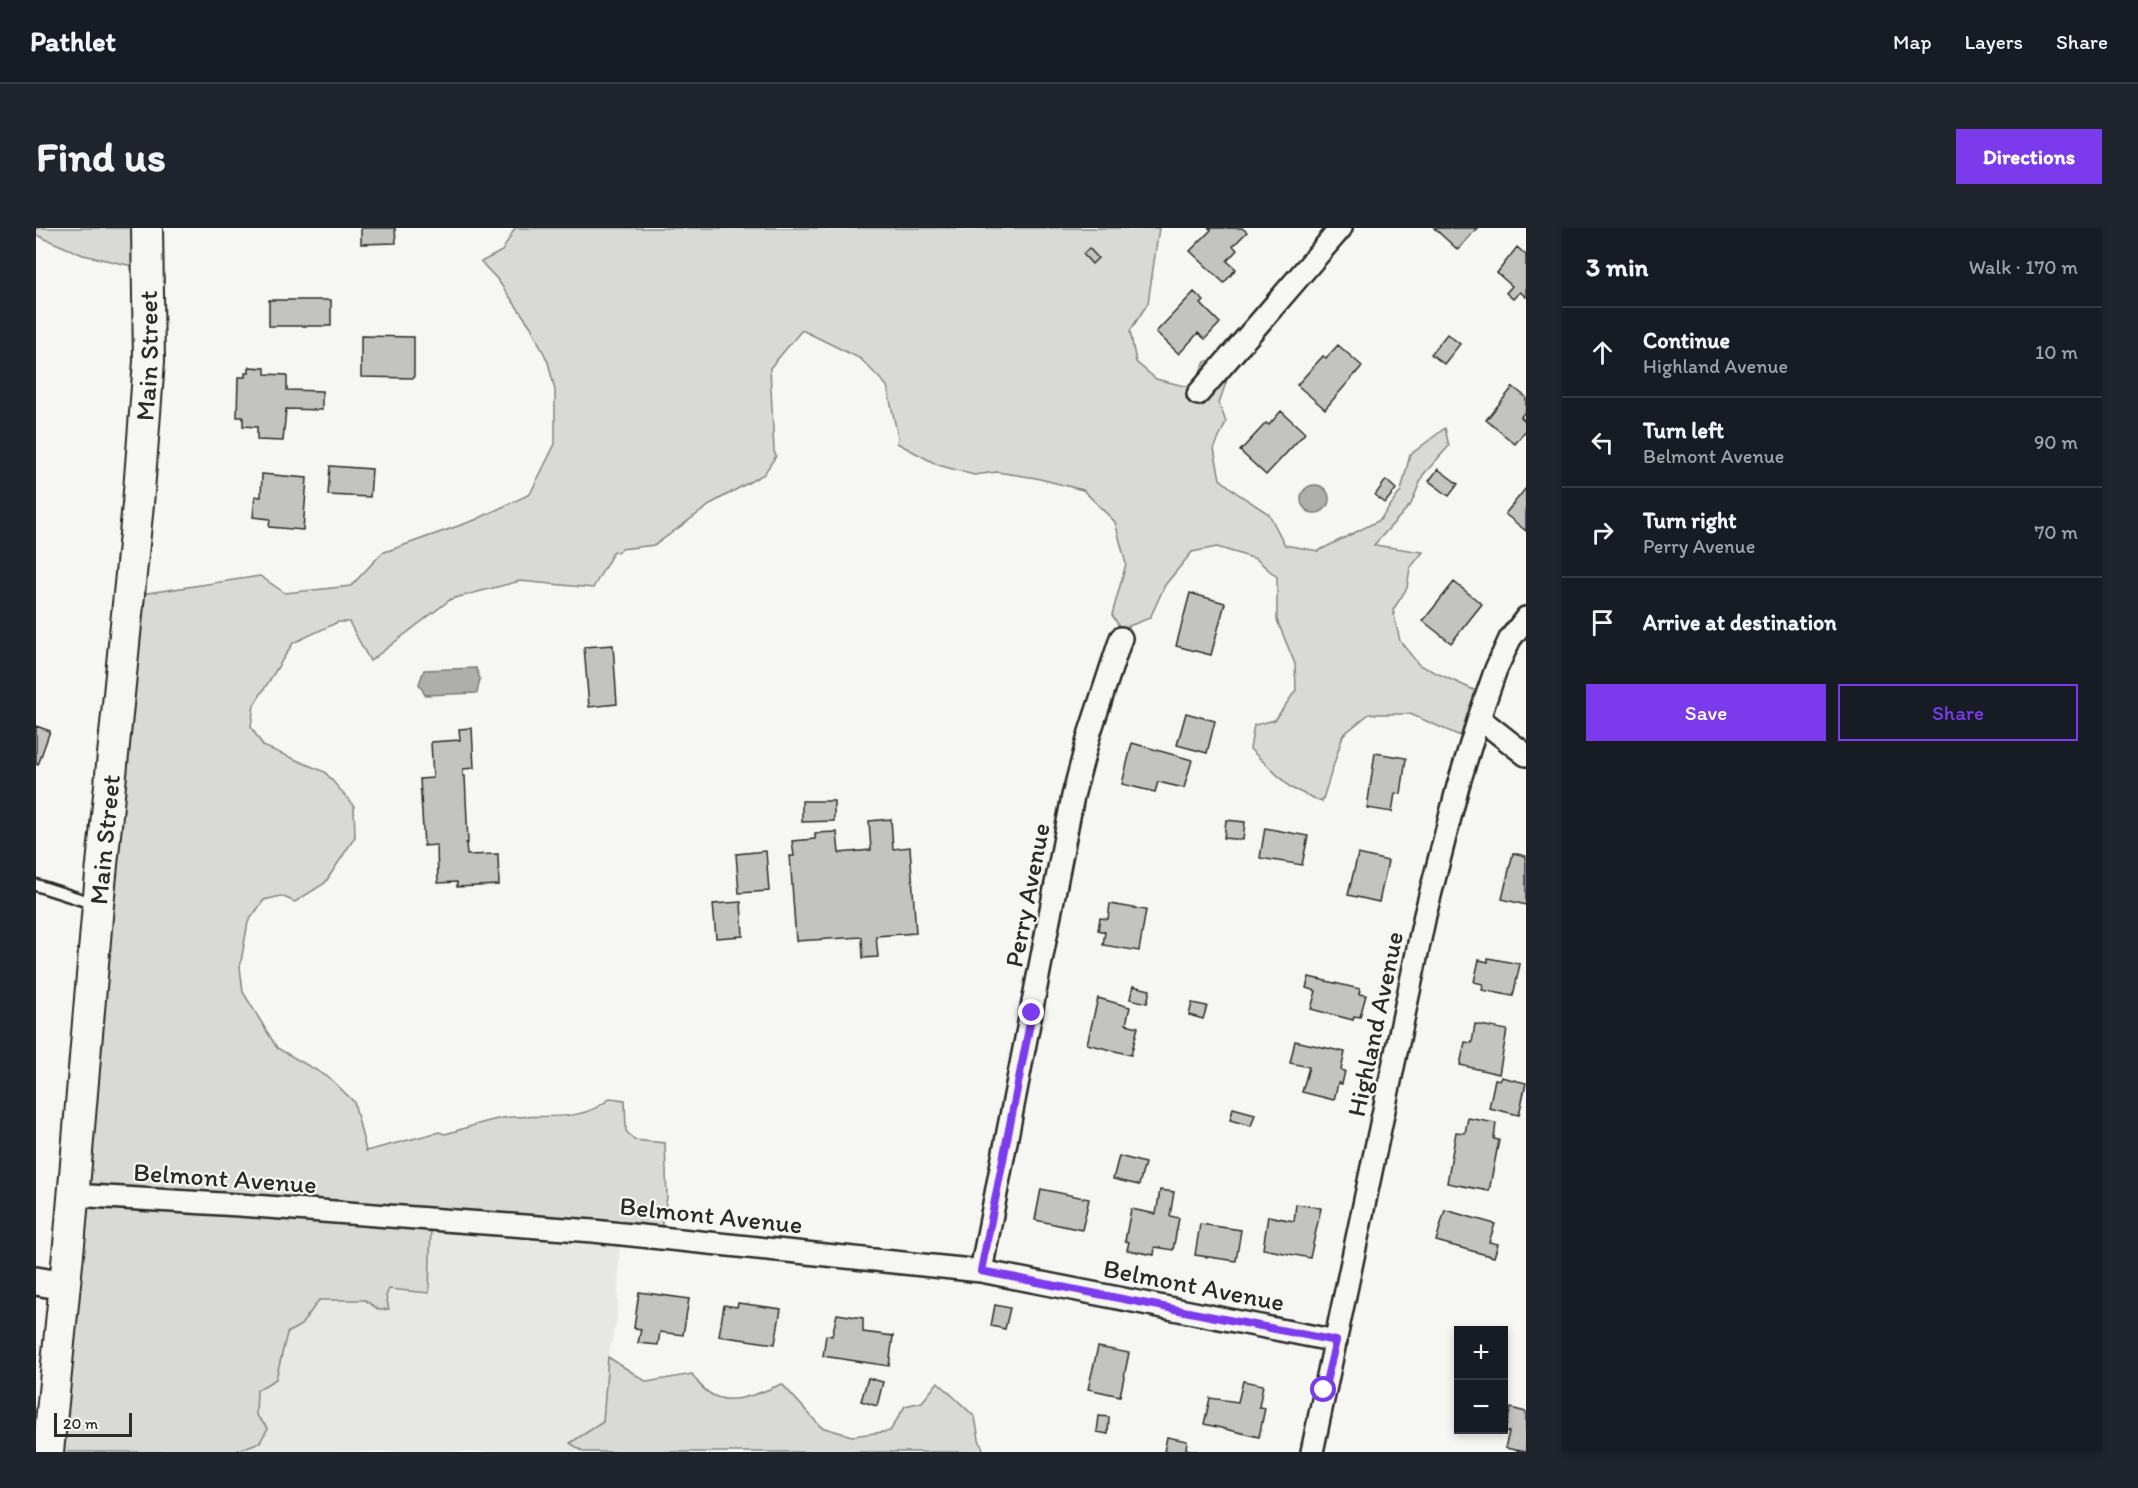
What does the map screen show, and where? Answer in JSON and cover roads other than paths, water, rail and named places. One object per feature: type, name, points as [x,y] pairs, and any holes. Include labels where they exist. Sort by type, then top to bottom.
[{"type":"main road","name":"Main Street","points":[[48,1452],[50,1283],[73,1195],[149,361],[147,228]]},
{"type":"street","points":[[1198,394],[1341,228]]},
{"type":"street","name":"Highland Avenue","points":[[1312,1452],[1425,915],[1458,786],[1496,669],[1510,639],[1526,618]]},
{"type":"street","name":"Perry Avenue","points":[[981,1271],[1073,796],[1090,732],[1121,638]]},
{"type":"street","points":[[1479,718],[1526,755]]},
{"type":"street","name":"Belmont Avenue","points":[[73,1195],[593,1231],[981,1271],[1336,1341]]},
{"type":"lane","points":[[36,885],[98,904]]}]
